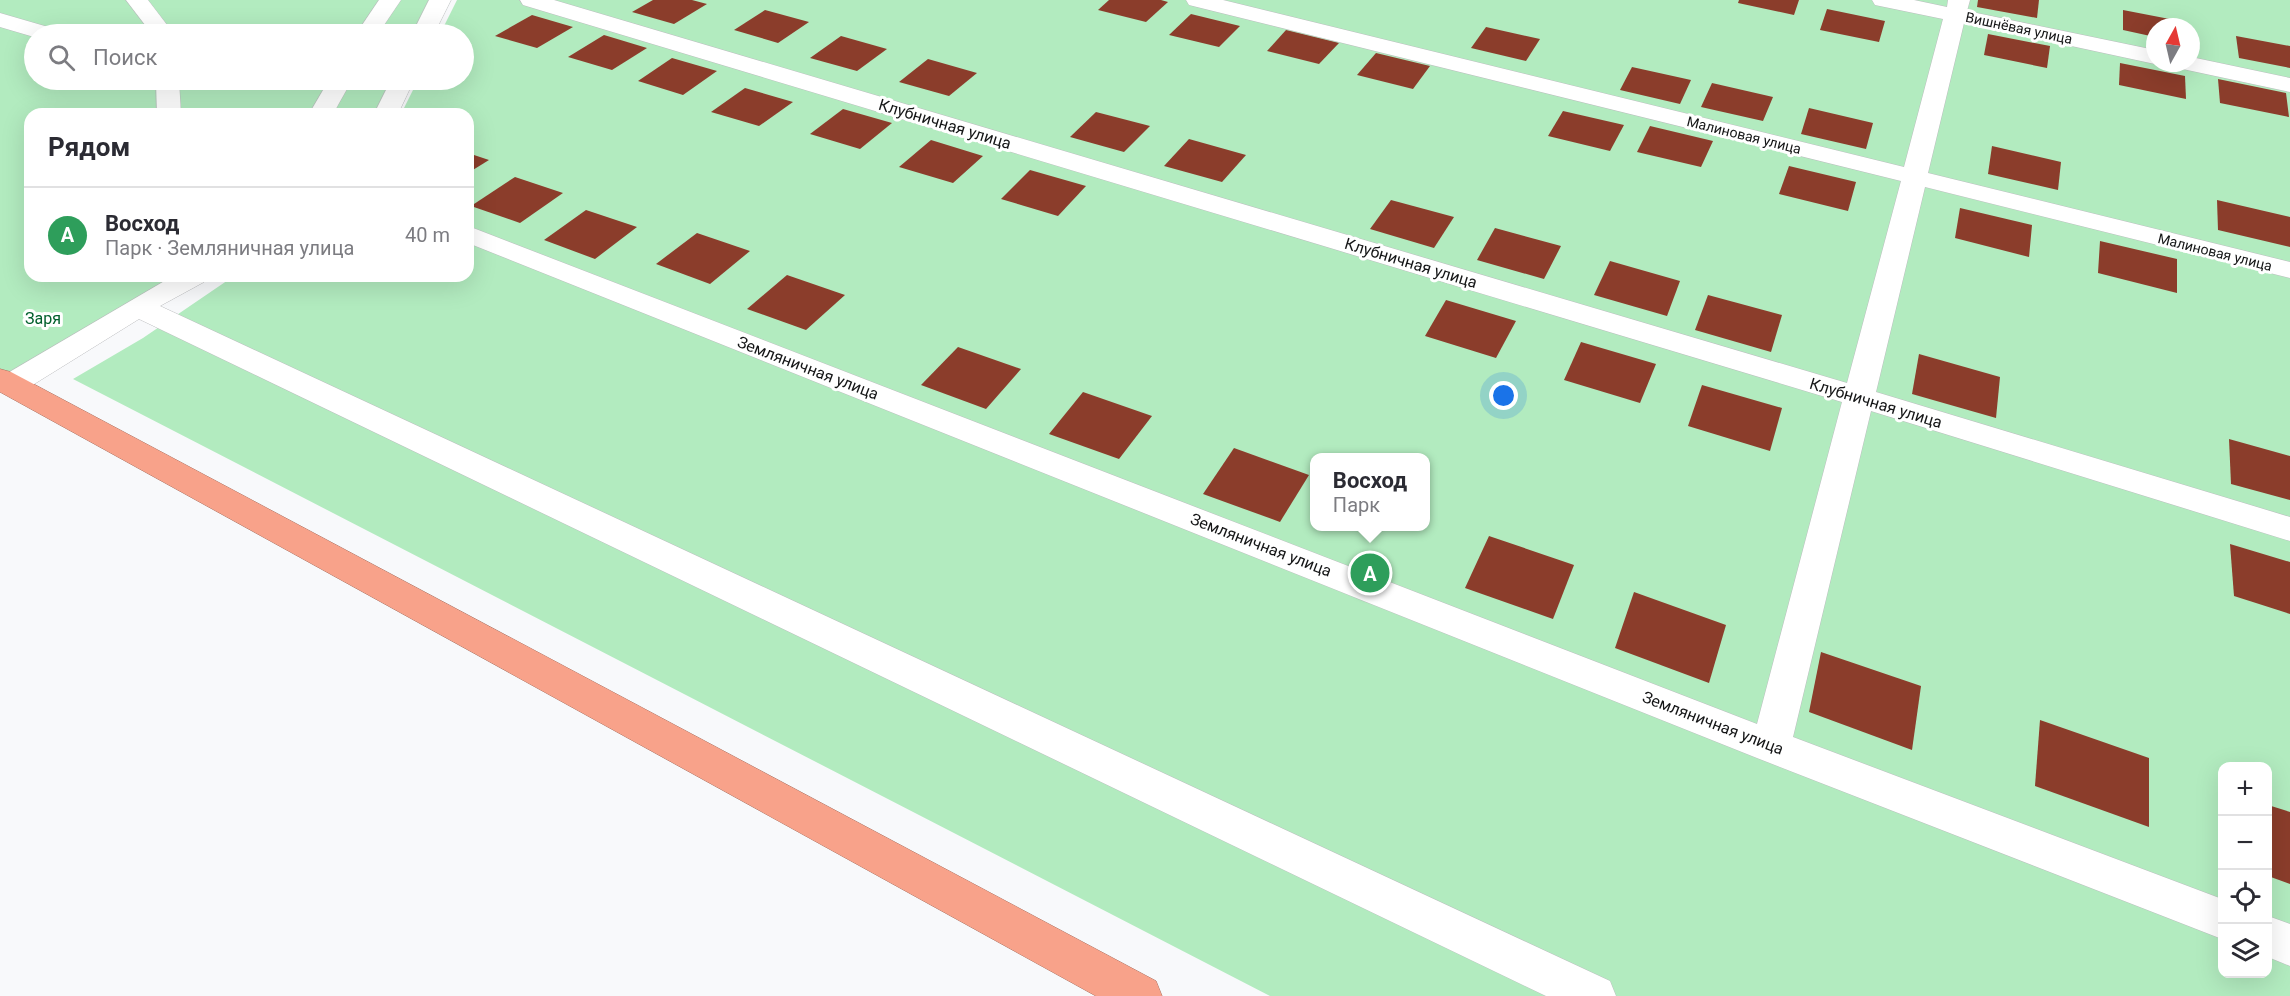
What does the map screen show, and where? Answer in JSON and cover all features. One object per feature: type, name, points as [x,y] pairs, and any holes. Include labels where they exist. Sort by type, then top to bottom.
[{"type":"highway","points":[[6,381],[1140,996]]},
{"type":"street","points":[[137,0],[155,24]]},
{"type":"street","points":[[374,24],[390,0]]},
{"type":"street","points":[[428,24],[440,0]]},
{"type":"street","name":"Клубничная улица","points":[[531,0],[2290,529]]},
{"type":"street","name":"Малиновая улица","points":[[1197,0],[2290,270]]},
{"type":"street","name":"Вишнёвая улица","points":[[1883,0],[1958,8],[2146,55]]},
{"type":"street","points":[[1771,746],[1958,8]]},
{"type":"street","points":[[0,20],[24,27]]},
{"type":"street","points":[[2200,66],[2290,85]]},
{"type":"street","points":[[168,90],[169,108]]},
{"type":"street","points":[[324,108],[334,90]]},
{"type":"street","points":[[389,108],[397,90]]},
{"type":"street","name":"Земляничная улица","points":[[474,236],[1771,746],[2218,917]]},
{"type":"street","points":[[6,381],[183,282]]},
{"type":"street","points":[[138,307],[1594,996]]},
{"type":"street","points":[[2272,938],[2290,945]]},
{"type":"green space","name":"Заря","points":[[0,0],[451,0],[438,24],[24,24],[24,90],[403,90],[393,108],[24,108],[24,282],[187,282],[0,379]]},
{"type":"green space","points":[[457,0],[2290,0],[2290,996],[1270,996],[73,379],[143,338],[225,282],[474,282],[474,108],[404,108],[413,90],[474,90],[474,24],[445,24]]},
{"type":"building","points":[[653,0],[692,0],[707,4],[674,24],[632,12]]},
{"type":"building","points":[[1109,0],[1168,2],[1146,22],[1098,10]]},
{"type":"building","points":[[1739,0],[1799,0],[1794,15],[1738,3]]},
{"type":"building","points":[[1978,0],[2039,0],[2037,18],[1977,7]]},
{"type":"building","points":[[1827,9],[1885,21],[1879,42],[1820,30]]},
{"type":"building","points":[[765,10],[809,22],[778,43],[734,30]]},
{"type":"building","points":[[2123,10],[2164,18],[2146,18],[2146,35],[2123,30]]},
{"type":"building","points":[[1191,14],[1240,26],[1219,47],[1169,35]]},
{"type":"building","points":[[532,15],[573,27],[537,48],[495,36]]},
{"type":"building","points":[[1486,27],[1540,39],[1526,61],[1471,48]]},
{"type":"building","points":[[1286,30],[1339,43],[1319,64],[1267,51]]},
{"type":"building","points":[[1988,34],[2050,46],[2047,68],[1984,55]]},
{"type":"building","points":[[604,35],[647,48],[612,70],[568,57]]},
{"type":"building","points":[[841,36],[887,49],[857,71],[810,58]]},
{"type":"building","points":[[2236,36],[2290,46],[2290,68],[2239,58]]},
{"type":"building","points":[[1376,53],[1430,66],[1413,89],[1357,75]]},
{"type":"building","points":[[672,58],[717,71],[683,95],[638,81]]},
{"type":"building","points":[[928,59],[977,73],[949,96],[899,82]]},
{"type":"building","points":[[2120,63],[2146,68],[2146,72],[2165,72],[2185,76],[2186,99],[2119,85]]},
{"type":"building","points":[[1632,67],[1691,80],[1680,104],[1620,90]]},
{"type":"building","points":[[2218,79],[2286,93],[2289,117],[2220,103]]},
{"type":"building","points":[[1712,83],[1773,97],[1763,121],[1701,107]]},
{"type":"building","points":[[745,88],[793,102],[759,126],[711,112]]},
{"type":"building","points":[[1809,108],[1873,123],[1866,149],[1801,134]]},
{"type":"building","points":[[843,109],[892,123],[860,149],[810,134]]},
{"type":"building","points":[[1563,111],[1624,125],[1610,151],[1548,136]]},
{"type":"building","points":[[1096,112],[1150,126],[1124,152],[1070,137]]},
{"type":"building","points":[[1650,126],[1713,141],[1701,167],[1637,152]]},
{"type":"building","points":[[1189,139],[1246,155],[1222,182],[1164,166]]},
{"type":"building","points":[[931,140],[983,156],[953,183],[899,167]]},
{"type":"building","points":[[1992,146],[2061,162],[2058,190],[1988,174]]},
{"type":"building","points":[[474,155],[489,160],[474,169]]},
{"type":"building","points":[[1789,166],[1856,182],[1848,211],[1779,194]]},
{"type":"building","points":[[1030,170],[1086,186],[1058,216],[1001,199]]},
{"type":"building","points":[[515,177],[563,193],[520,223],[474,207],[474,204]]},
{"type":"building","points":[[1391,200],[1454,217],[1434,248],[1370,229]]},
{"type":"building","points":[[2217,200],[2290,217],[2290,247],[2218,230]]},
{"type":"building","points":[[1960,208],[2032,225],[2029,257],[1955,238]]},
{"type":"building","points":[[586,210],[637,227],[595,259],[544,240]]},
{"type":"building","points":[[1495,228],[1561,246],[1544,279],[1477,260]]},
{"type":"building","points":[[697,233],[750,251],[710,284],[656,264]]},
{"type":"building","points":[[2100,241],[2177,259],[2177,293],[2098,273]]},
{"type":"building","points":[[1610,261],[1680,281],[1667,316],[1594,295]]},
{"type":"building","points":[[787,275],[845,295],[806,330],[747,309]]},
{"type":"building","points":[[1708,295],[1782,315],[1771,352],[1695,330]]},
{"type":"building","points":[[1446,300],[1516,321],[1496,358],[1425,336]]},
{"type":"building","points":[[1581,342],[1656,364],[1640,403],[1564,380]]},
{"type":"building","points":[[958,347],[1021,369],[986,409],[921,385]]},
{"type":"building","points":[[1919,354],[2000,377],[1996,418],[1912,394]]},
{"type":"building","points":[[1702,385],[1782,408],[1770,451],[1688,426]]},
{"type":"building","points":[[1083,392],[1152,416],[1119,459],[1049,434]]},
{"type":"building","points":[[2229,439],[2290,456],[2290,500],[2231,484]]},
{"type":"building","points":[[1234,448],[1309,475],[1280,522],[1203,494]]},
{"type":"building","points":[[1489,536],[1574,565],[1553,619],[1465,588]]},
{"type":"building","points":[[2230,544],[2290,562],[2290,614],[2234,596]]},
{"type":"building","points":[[1634,592],[1726,625],[1709,683],[1615,648]]},
{"type":"building","points":[[1821,652],[1921,686],[1912,750],[1809,712]]},
{"type":"building","points":[[2040,720],[2149,758],[2149,827],[2035,786]]},
{"type":"building","points":[[2272,806],[2290,812],[2290,884],[2272,877]]},
{"type":"place","name":"Восход","points":[[1370,573]]}]
